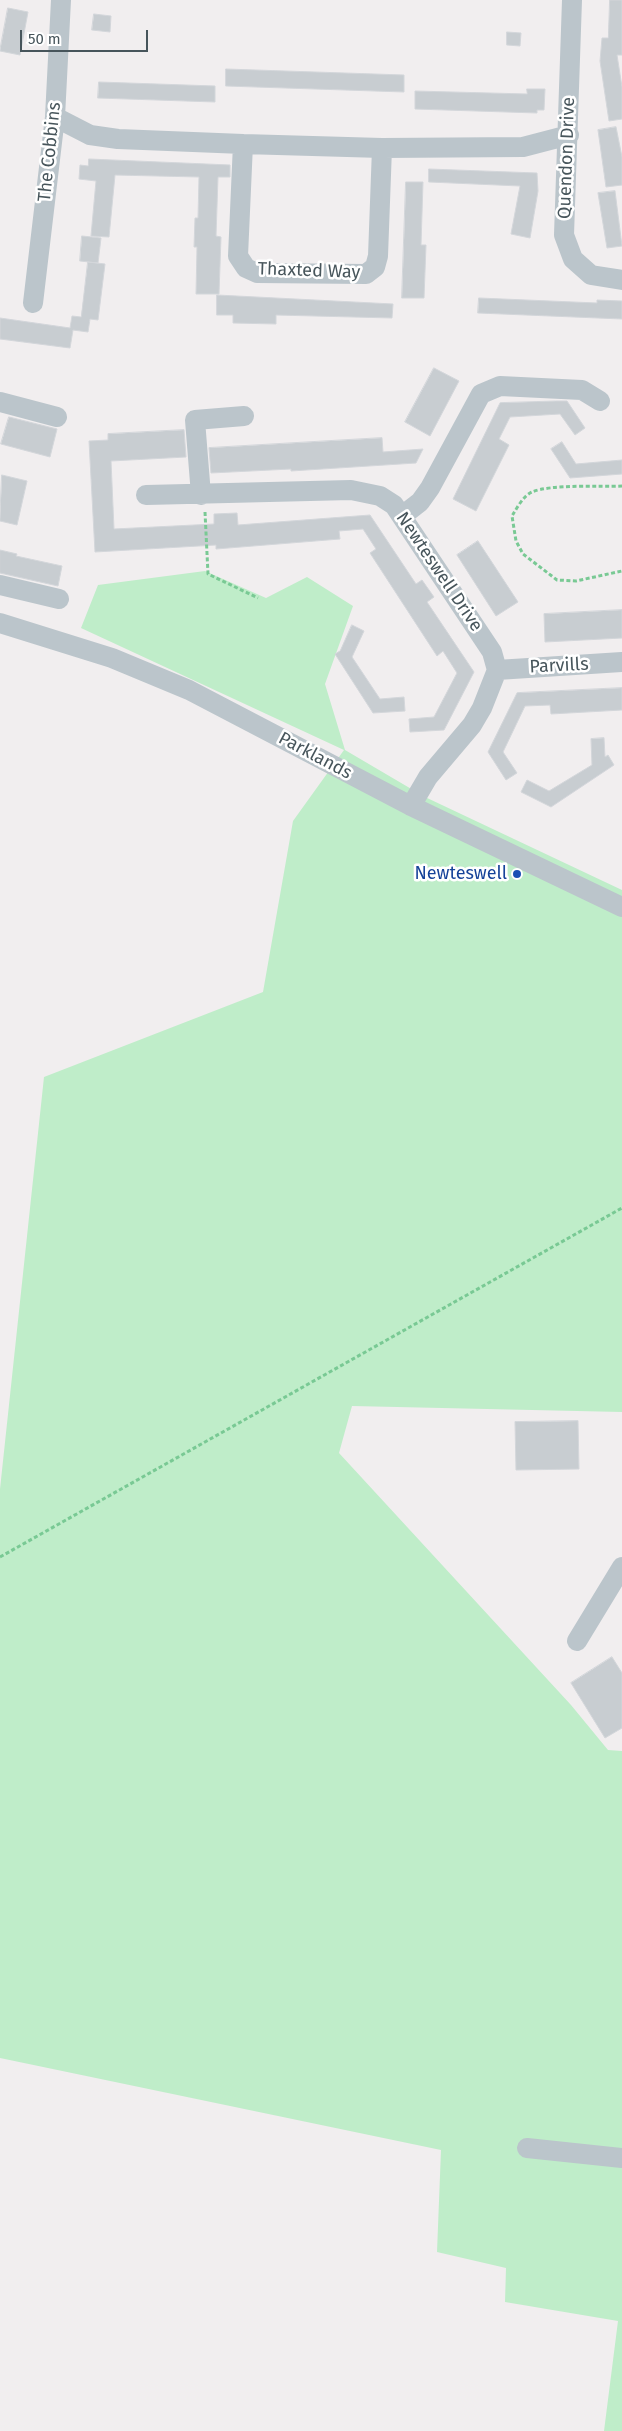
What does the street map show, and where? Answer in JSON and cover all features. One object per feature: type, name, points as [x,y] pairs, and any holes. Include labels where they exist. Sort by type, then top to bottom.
[{"type":"street","name":"The Cobbins","points":[[33,303],[55,117],[62,0]]},
{"type":"street","name":"Quendon Drive","points":[[572,0],[569,135],[564,235],[573,259],[591,275],[622,280]]},
{"type":"street","points":[[55,117],[90,135],[118,139],[243,144],[382,148],[523,147],[569,135]]},
{"type":"street","name":"Thaxted Way","points":[[243,144],[238,256],[246,268],[257,273],[366,274],[376,267],[382,148]]},
{"type":"street","points":[[402,516],[420,502],[430,488],[480,394],[500,386],[582,390],[600,401]]},
{"type":"street","points":[[0,402],[58,417]]},
{"type":"street","points":[[201,495],[195,420],[244,416]]},
{"type":"street","name":"Newteswell Drive","points":[[146,496],[365,491],[380,496],[394,505],[402,516],[492,652],[497,670]]},
{"type":"street","points":[[0,585],[59,599]]},
{"type":"street","name":"Parklands","points":[[0,623],[112,658],[189,690],[410,806],[622,907]]},
{"type":"street","name":"Parvills","points":[[497,670],[622,662]]},
{"type":"street","points":[[410,806],[428,777],[472,725],[489,694],[497,670]]},
{"type":"street","points":[[577,1641],[622,1566]]},
{"type":"street","points":[[527,2148],[622,2158]]},
{"type":"path","points":[[622,486],[546,489],[530,492],[512,516],[516,541],[523,554],[557,580],[576,582],[622,571]]},
{"type":"path","points":[[201,495],[205,511],[208,574],[258,598]]},
{"type":"path","points":[[0,1557],[622,1208]]},
{"type":"green space","points":[[205,571],[266,598],[307,577],[353,606],[325,684],[345,750],[425,797],[622,890],[622,1412],[352,1406],[339,1453],[571,1705],[608,1750],[622,1751],[622,2431],[604,2431],[618,2321],[505,2302],[506,2268],[437,2252],[441,2150],[0,2058],[0,1489],[44,1077],[263,992],[293,821],[344,750],[81,628],[98,585]]},
{"type":"building","points":[[610,0],[622,0],[622,55],[617,55],[622,87],[622,119],[609,121],[600,61],[602,38],[608,38]]},
{"type":"building","points":[[8,8],[28,12],[20,55],[0,51]]},
{"type":"building","points":[[94,14],[111,16],[110,32],[92,30]]},
{"type":"building","points":[[507,32],[521,33],[520,46],[507,45]]},
{"type":"building","points":[[226,69],[404,75],[404,92],[226,86]]},
{"type":"building","points":[[99,82],[215,86],[215,102],[98,98]]},
{"type":"building","points":[[527,89],[545,89],[544,110],[537,110],[537,113],[415,109],[415,91],[527,94]]},
{"type":"building","points":[[616,127],[622,157],[622,185],[606,187],[598,130]]},
{"type":"building","points":[[89,159],[230,165],[230,177],[218,177],[216,236],[221,237],[219,294],[196,294],[197,247],[194,247],[195,218],[198,218],[199,177],[115,175],[109,237],[91,236],[96,181],[79,179],[80,165],[88,166]]},
{"type":"building","points":[[429,169],[537,173],[538,191],[530,238],[511,234],[520,186],[429,182]]},
{"type":"building","points":[[406,182],[423,182],[421,245],[426,245],[424,298],[402,298]]},
{"type":"building","points":[[615,191],[622,246],[607,248],[598,193]]},
{"type":"building","points":[[82,236],[101,238],[98,263],[80,261]]},
{"type":"building","points":[[88,262],[105,264],[98,320],[90,319],[88,332],[73,330],[70,348],[0,339],[0,318],[70,328],[72,316],[81,317]]},
{"type":"building","points":[[217,295],[393,304],[392,318],[276,315],[276,324],[233,323],[233,315],[217,315]]},
{"type":"building","points":[[479,298],[597,303],[597,300],[622,301],[622,319],[478,313]]},
{"type":"building","points":[[434,368],[459,381],[430,436],[405,422]]},
{"type":"building","points":[[567,401],[585,428],[575,435],[560,414],[510,417],[499,439],[509,445],[476,511],[453,499],[500,403]]},
{"type":"building","points":[[9,417],[57,429],[50,457],[1,444]]},
{"type":"building","points":[[184,430],[186,457],[111,461],[114,529],[214,524],[214,514],[237,513],[238,525],[370,515],[416,584],[422,580],[434,597],[427,602],[474,672],[444,730],[410,732],[409,719],[434,717],[457,673],[443,651],[437,656],[370,553],[376,549],[363,529],[339,531],[340,539],[216,549],[216,545],[95,552],[89,441],[108,440],[108,434]]},
{"type":"building","points":[[382,438],[383,452],[423,449],[416,463],[291,471],[291,469],[211,473],[209,448]]},
{"type":"building","points":[[562,442],[576,464],[622,460],[622,474],[570,478],[551,449]]},
{"type":"building","points":[[2,475],[27,481],[17,525],[0,521]]},
{"type":"building","points":[[478,541],[518,602],[496,616],[457,555]]},
{"type":"building","points":[[0,550],[17,554],[16,556],[62,566],[58,586],[0,573]]},
{"type":"building","points":[[622,610],[622,638],[545,642],[544,614]]},
{"type":"building","points":[[352,625],[364,631],[352,657],[380,699],[404,697],[405,711],[373,713],[335,654],[340,651]]},
{"type":"building","points":[[622,688],[622,710],[551,714],[550,705],[525,706],[503,752],[517,773],[506,780],[488,752],[517,693]]},
{"type":"building","points":[[604,738],[605,757],[608,755],[614,765],[551,807],[521,792],[527,780],[549,791],[592,765],[591,739]]},
{"type":"building","points":[[578,1421],[579,1469],[516,1470],[515,1422]]},
{"type":"building","points":[[612,1657],[622,1673],[622,1728],[605,1738],[571,1683]]},
{"type":"place","name":"Newteswell","points":[[517,874]]}]
